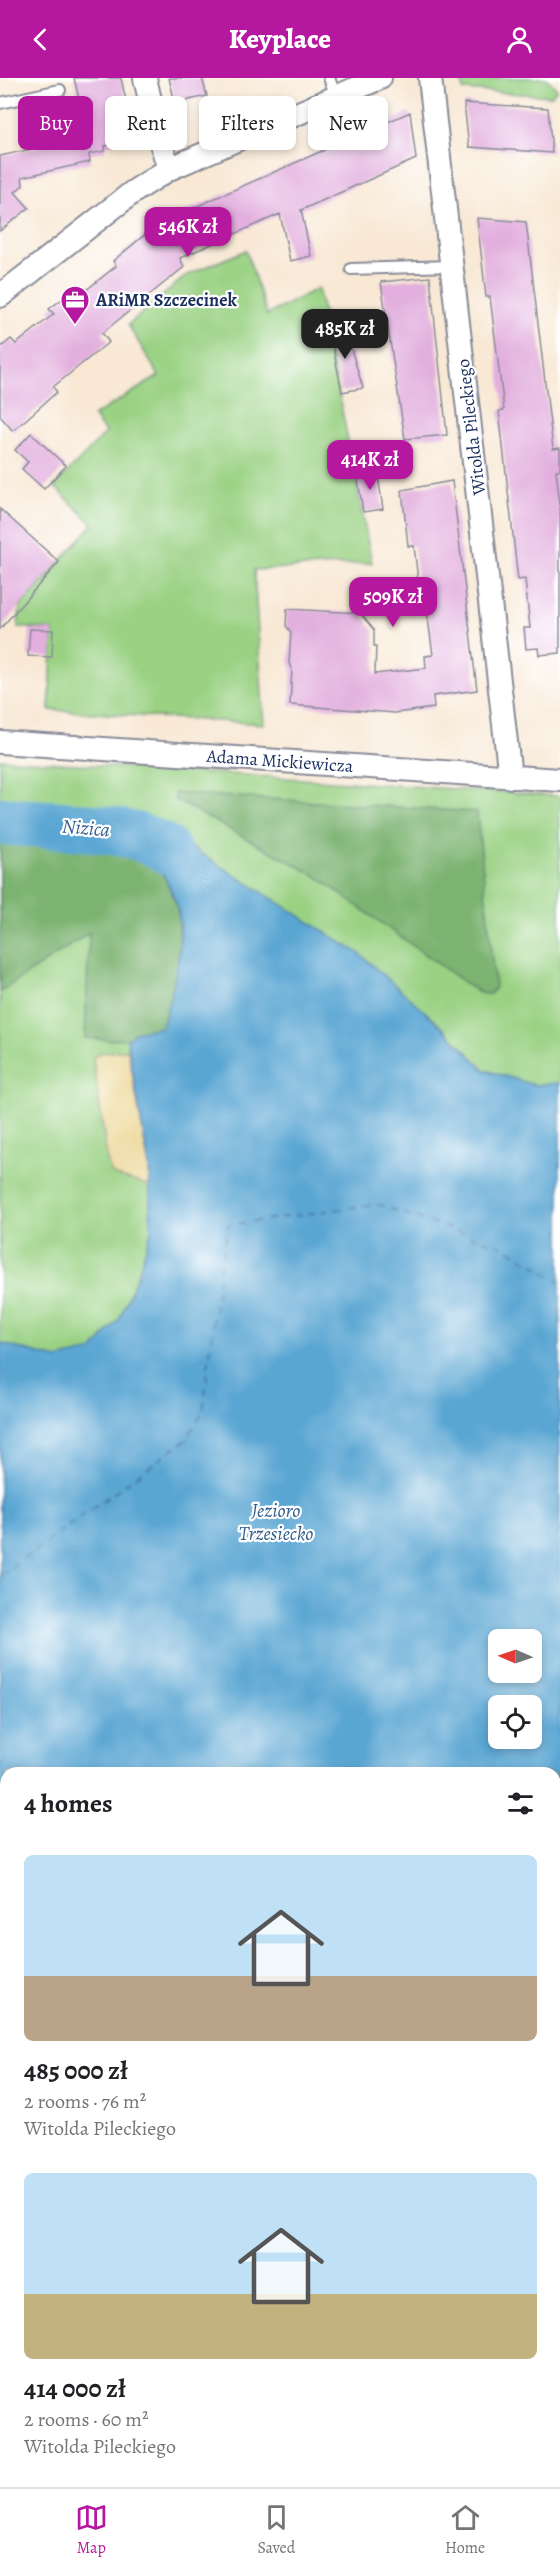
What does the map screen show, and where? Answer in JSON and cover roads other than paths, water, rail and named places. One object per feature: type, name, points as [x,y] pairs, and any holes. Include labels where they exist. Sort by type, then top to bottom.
[{"type":"street","points":[[145,78],[158,136],[169,169]]},
{"type":"street","points":[[0,296],[133,192],[169,169],[332,87],[380,78]]},
{"type":"street","name":"Witolda Pileckiego","points":[[430,78],[510,777]]},
{"type":"street","name":"Adama Mickiewicza","points":[[0,742],[560,780]]},
{"type":"lane","points":[[0,103],[60,90]]},
{"type":"lane","points":[[351,269],[452,266]]},
{"type":"water","name":"Jezioro Trzesiecko","points":[[176,838],[360,954],[441,1026],[485,1070],[534,1085],[560,1083],[560,1767],[0,1767],[0,1343],[57,1359],[92,1351],[120,1318],[139,1271],[151,1231],[149,1167],[127,1040],[135,1032],[162,1027],[174,983],[179,952],[177,906],[158,863]]},
{"type":"waterway","name":"Nizica","points":[[0,821],[110,830],[151,841],[167,850]]},
{"type":"place","name":"ARiMR Szczecinek","points":[[75,326]]}]
